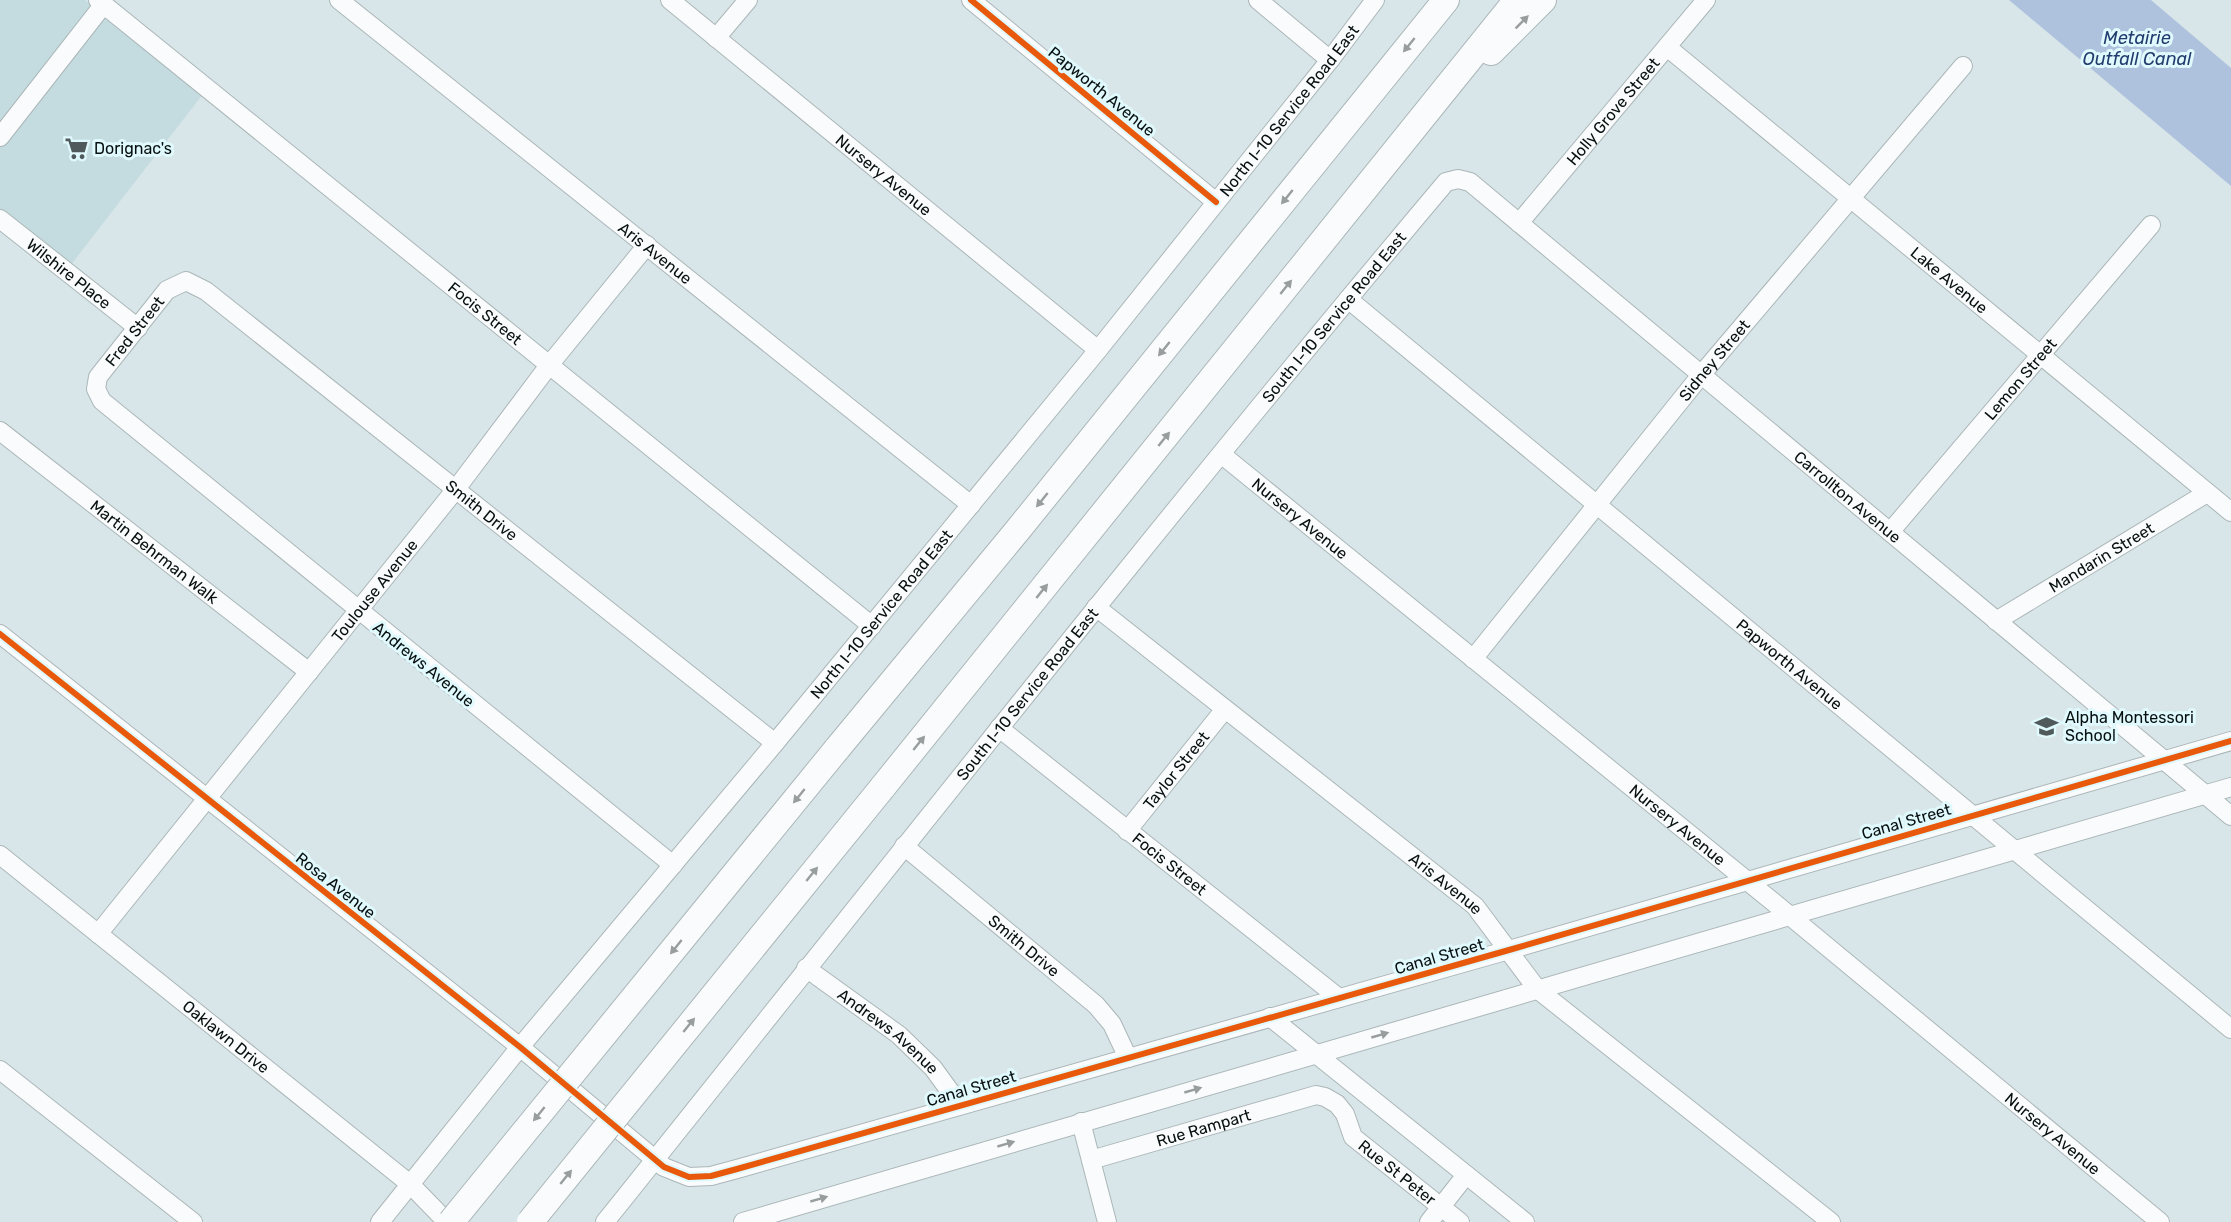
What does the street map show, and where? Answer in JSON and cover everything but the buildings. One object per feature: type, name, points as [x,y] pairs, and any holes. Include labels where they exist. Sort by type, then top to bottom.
[{"type":"highway","points":[[449,1222],[1017,531],[1446,0]]},
{"type":"highway","points":[[530,1222],[1517,0]]},
{"type":"highway","points":[[1433,105],[1520,25],[1543,0]]},
{"type":"street","name":"Aris Avenue","points":[[339,0],[971,505]]},
{"type":"street","name":"Nursery Avenue","points":[[670,0],[1098,350]]},
{"type":"street","points":[[716,38],[748,0]]},
{"type":"street","name":"Papworth Avenue","points":[[971,0],[1216,202]]},
{"type":"street","points":[[1258,0],[1330,60]]},
{"type":"street","name":"North I-10 Service Road East","points":[[380,1222],[520,1047],[776,743],[1098,350],[1330,60],[1375,0]]},
{"type":"street","name":"Holly Grove Street","points":[[1519,223],[1706,0]]},
{"type":"street","points":[[0,137],[101,2]]},
{"type":"street","name":"Focis Street","points":[[101,2],[872,626]]},
{"type":"street","name":"Lake Avenue","points":[[1667,47],[2231,512]]},
{"type":"street","name":"Sidney Street","points":[[1473,659],[1701,375],[1963,66]]},
{"type":"street","name":"Carrollton Avenue","points":[[1462,180],[1470,182],[2231,816]]},
{"type":"street","name":"South I-10 Service Road East","points":[[605,1222],[1096,607],[1348,299],[1446,182],[1462,180]]},
{"type":"street","name":"Wilshire Place","points":[[0,219],[138,328]]},
{"type":"street","name":"Lemon Street","points":[[1890,532],[2151,225]]},
{"type":"street","name":"Toulouse Avenue","points":[[98,934],[456,489],[550,364],[647,245]]},
{"type":"street","name":"Fred Street","points":[[96,389],[98,377],[167,290],[186,281]]},
{"type":"street","name":"Smith Drive","points":[[186,281],[206,291],[776,743]]},
{"type":"street","name":"Papworth Avenue","points":[[1348,299],[2231,1029]]},
{"type":"street","name":"Andrews Avenue","points":[[96,389],[102,401],[673,865]]},
{"type":"street","name":"Martin Behrman Walk","points":[[0,431],[309,672]]},
{"type":"street","name":"Nursery Avenue","points":[[1221,454],[1747,881],[2160,1222]]},
{"type":"street","name":"Mandarin Street","points":[[1996,621],[2207,493]]},
{"type":"street","name":"Aris Avenue","points":[[1096,607],[1475,906],[1538,989],[1831,1222]]},
{"type":"street","name":"Rosa Avenue","points":[[0,634],[206,800],[520,1047],[655,1159]]},
{"type":"street","name":"Taylor Street","points":[[1127,831],[1225,709]]},
{"type":"street","name":"Focis Street","points":[[999,728],[1339,998]]},
{"type":"street","name":"Canal Street","points":[[655,1159],[664,1167],[689,1177],[711,1176],[1509,950],[2231,741]]},
{"type":"street","points":[[743,1222],[2231,787]]},
{"type":"street","name":"Smith Drive","points":[[904,846],[1096,1005],[1112,1024],[1128,1058]]},
{"type":"street","name":"Oaklawn Drive","points":[[0,855],[410,1184],[449,1222]]},
{"type":"street","name":"Andrews Avenue","points":[[806,968],[899,1035],[933,1068],[960,1105]]},
{"type":"street","points":[[1270,1017],[1525,1222]]},
{"type":"street","points":[[0,1070],[193,1222]]},
{"type":"street","name":"Rue Rampart","points":[[1091,1160],[1316,1095]]},
{"type":"street","name":"Rue St Peter","points":[[1316,1095],[1326,1097],[1337,1104],[1344,1114],[1353,1137],[1460,1222]]},
{"type":"street","points":[[1081,1122],[1107,1222]]},
{"type":"street","points":[[1429,1222],[1466,1175]]},
{"type":"street","points":[[780,1210],[794,1222]]},
{"type":"shaded area","points":[[0,0],[85,0],[203,94],[70,266],[0,211]]},
{"type":"water","name":"Metairie Outfall Canal","points":[[2009,0],[2151,0],[2231,68],[2231,186]]},
{"type":"cycle path","points":[[971,0],[1216,202]]},
{"type":"cycle path","points":[[0,634],[520,1047],[664,1167],[689,1177],[711,1176],[737,1169],[1509,950],[2231,741]]},
{"type":"place","name":"Dorignac's","points":[[76,148]]},
{"type":"place","name":"Alpha Montessori School","points":[[2047,726]]}]
